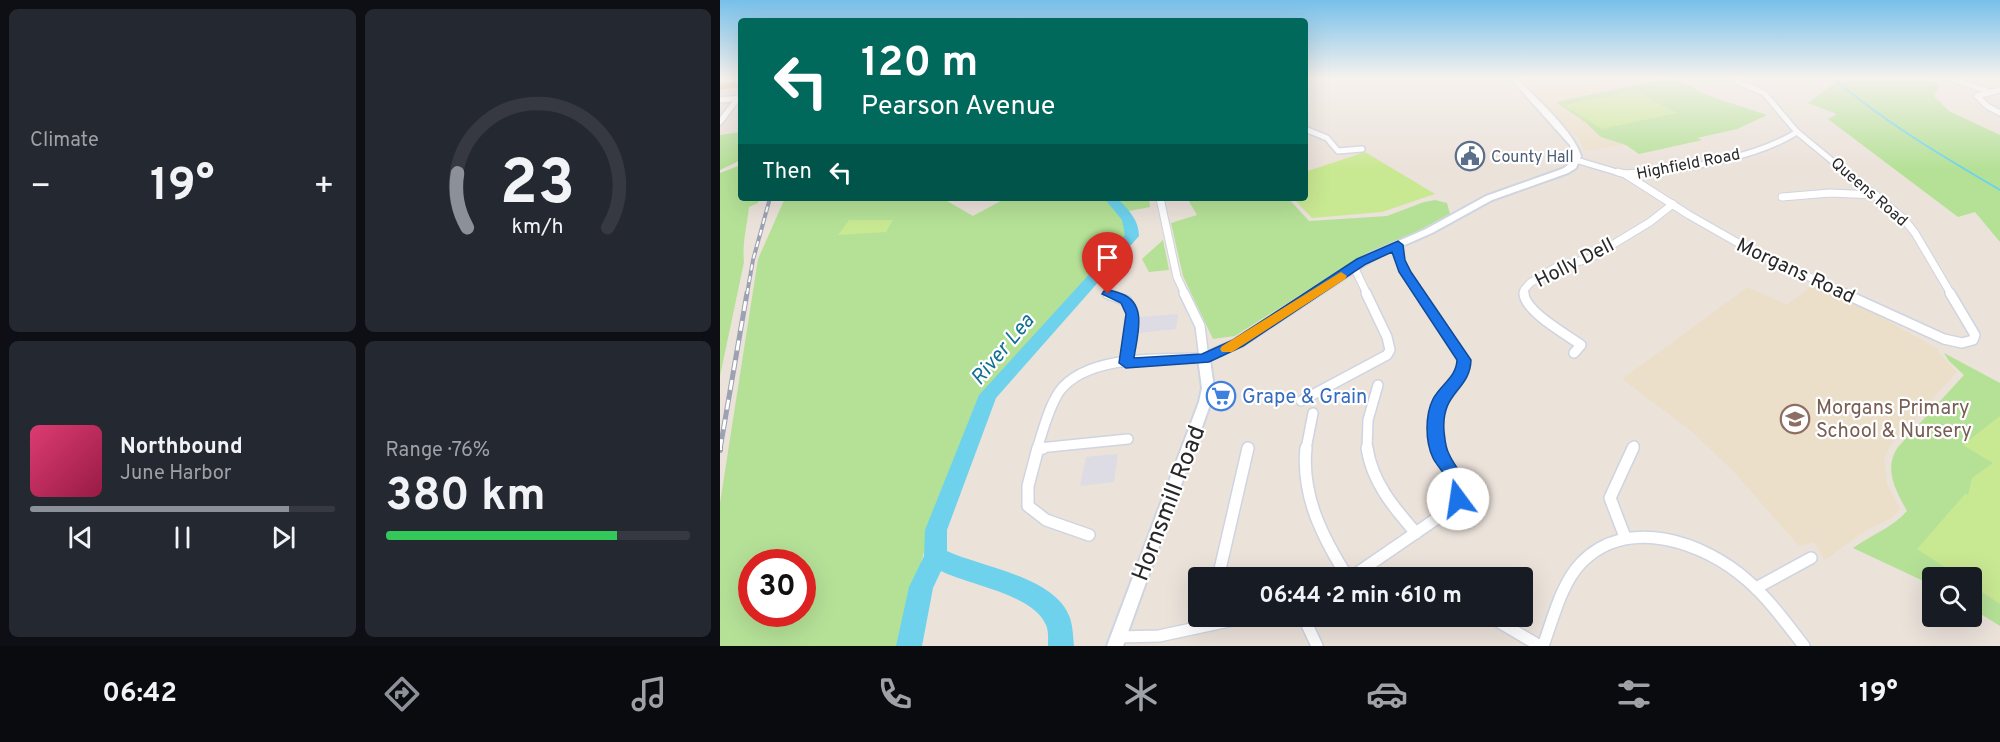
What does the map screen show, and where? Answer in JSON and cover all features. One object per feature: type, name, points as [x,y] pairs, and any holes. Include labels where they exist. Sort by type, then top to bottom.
[{"type":"main road","points":[[1204,358],[1238,343],[1354,267],[1429,231],[1489,198],[1565,171],[1576,160],[1576,150],[1572,141],[1542,108]]},
{"type":"main road","name":"Hornsmill Road","points":[[1116,642],[1205,402],[1208,388],[1204,358]]},
{"type":"street","points":[[721,120],[731,108]]},
{"type":"street","name":"Queens Road","points":[[1775,108],[1797,132],[1903,218],[1915,233],[1975,338]]},
{"type":"street","points":[[1308,130],[1327,138],[1338,151],[1362,149]]},
{"type":"street","name":"Highfield Road","points":[[1576,160],[1625,174],[1664,171],[1727,157],[1781,141],[1797,132]]},
{"type":"street","name":"Morgans Road","points":[[1625,174],[1763,256],[1944,339],[1967,343],[1975,338]]},
{"type":"street","points":[[1782,197],[1830,193],[1876,195]]},
{"type":"street","points":[[1089,535],[1041,518],[1028,506],[1026,491],[1050,407],[1062,388],[1085,372],[1126,363],[1204,358],[1200,326],[1177,277],[1161,201]]},
{"type":"street","name":"Holly Dell","points":[[1574,353],[1581,345],[1530,308],[1524,299],[1524,290],[1530,283],[1558,266],[1589,259],[1650,222],[1673,204]]},
{"type":"street","points":[[1365,567],[1452,508],[1458,499],[1456,480],[1441,456],[1437,444],[1435,417],[1440,400],[1459,379],[1465,365],[1461,353],[1405,272],[1399,260],[1398,245]]},
{"type":"street","points":[[1301,401],[1386,355],[1390,350],[1387,337],[1354,267]]},
{"type":"street","points":[[1108,294],[1127,301],[1133,314],[1126,363]]},
{"type":"street","points":[[1378,385],[1367,424],[1370,466],[1383,493],[1416,533]]},
{"type":"street","points":[[1313,413],[1305,455],[1306,490],[1326,543],[1342,567]]},
{"type":"street","points":[[1039,448],[1128,439]]},
{"type":"street","points":[[1625,537],[1610,498],[1634,446]]},
{"type":"street","points":[[1221,567],[1248,447]]},
{"type":"street","points":[[1508,627],[1541,646],[1579,565],[1601,546],[1625,537],[1655,537],[1684,544],[1720,560],[1756,588],[1804,646]]},
{"type":"street","points":[[1756,588],[1810,558]]},
{"type":"street","points":[[1116,642],[1159,636],[1190,627]]},
{"type":"street","points":[[1308,627],[1317,646]]},
{"type":"shaded area","points":[[1549,108],[1746,108],[1767,115],[1737,129],[1698,137],[1702,140],[1639,154],[1626,145],[1585,151],[1578,138]]},
{"type":"shaded area","name":"Morgans Primary School & Nursery","points":[[1814,284],[1856,303],[1938,349],[1957,372],[1890,446],[1884,459],[1887,484],[1900,509],[1892,518],[1865,531],[1825,560],[1814,542],[1799,546],[1733,471],[1690,430],[1622,379],[1748,287],[1787,305]]},
{"type":"shaded area","points":[[1178,314],[1176,329],[1139,333],[1140,317]]},
{"type":"shaded area","points":[[1118,454],[1114,482],[1080,486],[1086,457]]},
{"type":"green space","points":[[1565,108],[1746,108],[1767,115],[1737,129],[1697,138],[1702,140],[1639,154],[1626,145],[1601,137]]},
{"type":"green space","points":[[1568,108],[1668,108],[1677,113],[1602,129]]},
{"type":"green space","points":[[1822,108],[1946,108],[2000,135],[2000,242],[1975,212],[1958,217],[1828,119],[1837,114]]},
{"type":"green space","points":[[738,132],[738,161],[720,170],[720,135]]},
{"type":"green space","points":[[1365,152],[1435,194],[1382,212],[1312,218],[1296,201],[1308,201],[1308,171]]},
{"type":"green space","points":[[738,166],[738,201],[759,201],[749,207],[744,241],[744,262],[720,376],[720,173]]},
{"type":"green space","points":[[1435,200],[1447,203],[1450,214],[1360,257],[1235,336],[1213,339],[1183,276],[1171,223],[1197,215],[1189,201],[1291,201],[1309,221],[1387,216]]},
{"type":"green space","points":[[784,201],[947,201],[973,216],[1000,201],[1149,201],[1150,207],[1129,211],[1136,226],[1117,251],[986,394],[936,509],[898,646],[720,646],[720,503],[758,259]]},
{"type":"green space","points":[[849,220],[893,220],[886,232],[838,235]]},
{"type":"green space","points":[[1163,240],[1169,270],[1149,272],[1142,259]]},
{"type":"green space","points":[[1944,353],[2000,383],[2000,626],[1982,615],[1982,567],[1922,567],[1922,580],[1853,548],[1888,527],[1907,511],[1891,472],[1894,455],[1898,447],[1964,375]]},
{"type":"green space","points":[[2000,416],[2000,604],[1982,592],[1982,567],[1945,567],[1917,549],[1965,494],[1968,495],[1972,478],[1993,463],[1963,445]]},
{"type":"waterway","points":[[1871,108],[1935,151],[2000,190]]},
{"type":"waterway","name":"River Lea","points":[[936,557],[936,530],[988,395],[1132,236],[1129,220],[1113,201]]},
{"type":"waterway","name":"River Lea","points":[[909,646],[921,587],[936,557]]},
{"type":"waterway","name":"River Lea","points":[[936,557],[965,571],[1028,591],[1049,607],[1059,621],[1061,646]]},
{"type":"railway","points":[[747,294],[753,260],[769,201]]},
{"type":"railway","points":[[720,449],[747,293]]},
{"type":"slow traffic","points":[[1227,349],[1341,276]]},
{"type":"place","name":"County Hall","points":[[1470,156]]},
{"type":"place","name":"Grape & Grain","points":[[1221,396]]},
{"type":"place","name":"Morgans Primary School & Nursery","points":[[1795,419]]},
{"type":"route","points":[[1108,294],[1120,297],[1131,306],[1133,314],[1126,363],[1204,358],[1238,343],[1362,262],[1398,245],[1399,260],[1405,272],[1464,360],[1463,372],[1440,400],[1435,417],[1437,444],[1441,456],[1459,486],[1458,499]]}]
